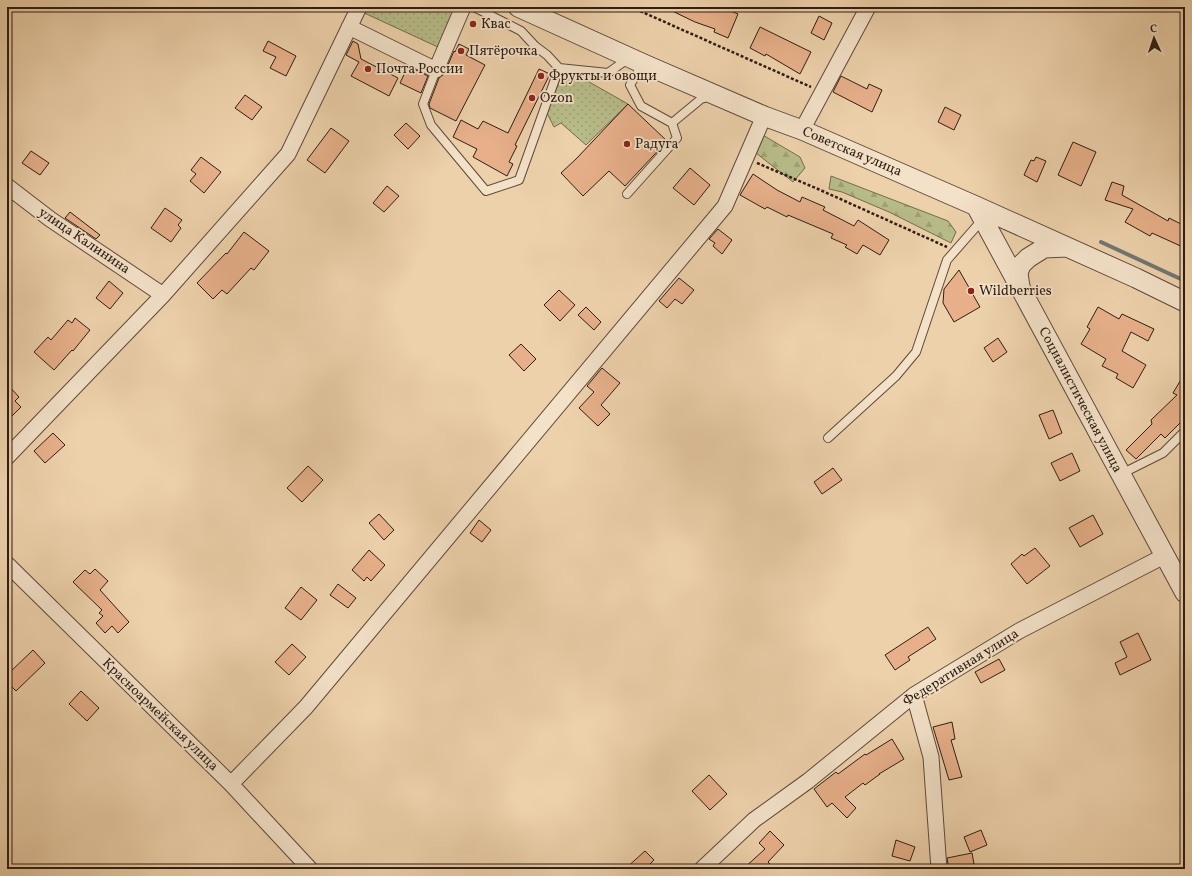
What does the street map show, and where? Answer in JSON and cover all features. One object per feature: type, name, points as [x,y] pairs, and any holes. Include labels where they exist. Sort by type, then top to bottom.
[{"type":"street","points":[[7,456],[162,295],[288,154],[359,7]]},
{"type":"street","points":[[349,27],[436,70],[463,7]]},
{"type":"street","name":"Советская улица","points":[[518,7],[764,116],[802,130],[980,212],[1068,247],[1185,302]]},
{"type":"street","points":[[802,130],[868,7]]},
{"type":"street","points":[[231,784],[306,707],[725,206],[764,116]]},
{"type":"street","name":"улица Калинина","points":[[7,186],[50,218],[162,295]]},
{"type":"street","name":"Социалистическая улица","points":[[980,212],[1185,593]]},
{"type":"street","points":[[1020,287],[1018,273],[1021,264],[1028,258],[1044,248],[1068,247]]},
{"type":"street","name":"Федеративная улица","points":[[702,869],[754,820],[808,781],[914,695],[1019,631],[1164,556]]},
{"type":"street","name":"Красноармейская улица","points":[[7,564],[231,784],[310,869]]},
{"type":"street","points":[[914,695],[931,757],[939,869]]},
{"type":"lane","points":[[474,7],[521,31],[559,68],[608,73],[634,59],[638,72],[630,85],[641,106],[672,123],[677,138],[627,194]]},
{"type":"lane","points":[[436,70],[423,104],[428,118],[431,125],[486,191],[519,180],[559,68]]},
{"type":"lane","points":[[672,123],[701,99],[716,95]]},
{"type":"lane","points":[[828,438],[896,376],[916,352],[947,260],[955,251],[980,212]]},
{"type":"lane","points":[[1120,474],[1163,453],[1185,431]]},
{"type":"path","points":[[631,7],[814,88],[823,90]]},
{"type":"path","points":[[746,158],[955,251]]},
{"type":"green space","points":[[362,7],[459,7],[440,48],[360,11]]},
{"type":"green space","points":[[575,74],[628,104],[586,145],[561,123],[554,127],[547,113],[559,82]]},
{"type":"green space","points":[[761,134],[800,157],[805,168],[793,182],[756,153]]},
{"type":"green space","points":[[831,176],[948,221],[956,232],[951,243],[889,212],[842,192],[829,189]]},
{"type":"building","points":[[664,7],[721,7],[738,14],[728,38],[714,32],[715,29],[695,22]]},
{"type":"building","points":[[819,16],[832,23],[824,40],[811,33]]},
{"type":"building","points":[[760,27],[811,52],[800,74],[766,54],[765,56],[750,48]]},
{"type":"building","points":[[268,41],[296,56],[286,76],[270,68],[276,57],[263,51]]},
{"type":"building","points":[[353,41],[358,44],[361,59],[398,78],[389,96],[351,76],[359,62],[346,55]]},
{"type":"building","points":[[459,44],[469,49],[466,55],[485,65],[456,121],[430,108],[429,104],[439,78],[444,74],[454,51],[455,52]]},
{"type":"building","points":[[408,66],[428,76],[421,93],[400,83]]},
{"type":"building","points":[[539,69],[550,74],[515,145],[517,146],[509,162],[513,164],[507,176],[473,157],[477,149],[453,137],[461,120],[478,129],[483,121],[508,133]]},
{"type":"building","points":[[841,76],[867,89],[869,84],[882,90],[872,112],[833,92]]},
{"type":"building","points":[[245,95],[262,107],[252,120],[235,108]]},
{"type":"building","points":[[628,104],[667,141],[625,186],[609,171],[583,196],[561,173]]},
{"type":"building","points":[[945,107],[961,115],[954,130],[938,122]]},
{"type":"building","points":[[406,123],[420,136],[408,149],[394,135]]},
{"type":"building","points":[[331,128],[349,141],[325,173],[307,160]]},
{"type":"building","points":[[1073,142],[1096,152],[1081,186],[1058,175]]},
{"type":"building","points":[[31,151],[49,163],[40,175],[22,163]]},
{"type":"building","points":[[201,157],[221,172],[204,193],[190,181],[196,174],[191,170]]},
{"type":"building","points":[[1036,157],[1046,161],[1037,182],[1024,175],[1031,160],[1034,161]]},
{"type":"building","points":[[690,168],[710,185],[694,205],[673,188]]},
{"type":"building","points":[[753,174],[777,190],[800,202],[802,197],[825,207],[823,210],[854,226],[858,220],[889,240],[880,255],[863,245],[857,254],[845,247],[847,245],[831,238],[833,234],[788,215],[787,217],[767,207],[765,209],[740,195]]},
{"type":"building","points":[[1112,182],[1124,186],[1122,195],[1168,221],[1169,218],[1185,226],[1185,248],[1152,233],[1150,236],[1125,222],[1133,209],[1105,200]]},
{"type":"building","points":[[387,186],[399,196],[384,212],[373,203]]},
{"type":"building","points":[[165,208],[182,220],[178,225],[181,228],[171,242],[151,228]]},
{"type":"building","points":[[70,212],[100,235],[96,239],[65,218]]},
{"type":"building","points":[[718,229],[732,240],[722,254],[713,246],[715,243],[709,239]]},
{"type":"building","points":[[244,232],[269,251],[254,270],[251,268],[227,294],[222,290],[213,299],[197,283],[226,253],[227,254]]},
{"type":"building","points":[[959,270],[980,307],[954,322],[943,303],[944,289]]},
{"type":"building","points":[[679,278],[694,290],[682,304],[675,299],[667,308],[659,301]]},
{"type":"building","points":[[109,281],[123,293],[110,309],[96,298]]},
{"type":"building","points":[[559,290],[575,305],[560,321],[544,305]]},
{"type":"building","points":[[586,307],[601,322],[594,330],[578,315]]},
{"type":"building","points":[[1098,307],[1119,319],[1122,314],[1154,329],[1148,341],[1131,332],[1122,351],[1146,365],[1133,388],[1116,378],[1118,374],[1102,366],[1106,359],[1081,344],[1090,329],[1087,327]]},
{"type":"building","points":[[75,318],[90,330],[73,351],[72,350],[54,370],[34,352],[48,337],[51,340],[68,320],[72,323]]},
{"type":"building","points":[[998,338],[1007,352],[993,362],[984,348]]},
{"type":"building","points":[[521,344],[536,359],[524,371],[509,355]]},
{"type":"building","points":[[602,368],[620,383],[601,405],[610,414],[598,426],[579,408],[594,392],[587,386]]},
{"type":"building","points":[[1185,373],[1185,418],[1165,438],[1161,434],[1136,459],[1126,450],[1152,424],[1151,420],[1177,395],[1173,393]]},
{"type":"building","points":[[7,384],[19,397],[15,401],[21,407],[12,416],[7,411]]},
{"type":"building","points":[[1053,410],[1062,433],[1049,439],[1039,415]]},
{"type":"building","points":[[53,433],[65,445],[45,463],[34,451]]},
{"type":"building","points":[[1072,453],[1080,471],[1060,481],[1051,463]]},
{"type":"building","points":[[308,466],[323,480],[302,502],[287,488]]},
{"type":"building","points":[[833,468],[842,480],[822,494],[814,482]]},
{"type":"building","points":[[379,514],[394,530],[384,540],[369,523]]},
{"type":"building","points":[[1093,515],[1103,534],[1080,547],[1069,528]]},
{"type":"building","points":[[479,520],[491,530],[482,542],[470,533]]},
{"type":"building","points":[[1035,548],[1050,566],[1027,584],[1011,564],[1022,554],[1024,556]]},
{"type":"building","points":[[369,550],[385,565],[371,581],[367,577],[364,581],[352,570]]},
{"type":"building","points":[[95,569],[108,581],[100,590],[129,622],[118,633],[112,626],[105,633],[96,623],[103,616],[99,613],[102,610],[73,582],[85,570],[90,574]]},
{"type":"building","points":[[338,584],[356,598],[348,608],[330,595]]},
{"type":"building","points":[[301,587],[317,600],[301,620],[285,608]]},
{"type":"building","points":[[928,627],[936,639],[908,657],[910,660],[895,670],[885,655]]},
{"type":"building","points":[[1138,633],[1151,660],[1120,675],[1115,663],[1127,657],[1120,642]]},
{"type":"building","points":[[292,644],[306,657],[289,675],[275,662]]},
{"type":"building","points":[[33,650],[45,663],[16,691],[7,682],[7,675]]},
{"type":"building","points":[[999,659],[1005,670],[981,683],[975,672]]},
{"type":"building","points":[[81,691],[99,708],[87,721],[69,704]]},
{"type":"building","points":[[952,722],[955,739],[951,740],[962,777],[949,780],[933,727]]},
{"type":"building","points":[[892,739],[904,759],[879,774],[865,785],[863,783],[845,797],[856,808],[847,818],[832,803],[827,807],[814,789],[836,772],[838,774],[865,754],[866,755]]},
{"type":"building","points":[[709,775],[727,794],[710,810],[692,791]]},
{"type":"building","points":[[981,830],[987,845],[970,852],[964,837]]},
{"type":"building","points":[[770,831],[784,845],[768,862],[770,864],[764,869],[743,869],[765,849],[759,843]]},
{"type":"building","points":[[896,840],[915,847],[910,861],[892,856]]},
{"type":"building","points":[[645,851],[654,860],[645,869],[625,869]]},
{"type":"building","points":[[972,853],[974,864],[949,869],[947,858]]},
{"type":"waterway","points":[[1101,242],[1185,281]]},
{"type":"place","name":"Квас","points":[[473,24]]},
{"type":"place","name":"Пятёрочка","points":[[461,51]]},
{"type":"place","name":"Почта России","points":[[368,69]]},
{"type":"place","name":"Фрукты и овощи","points":[[541,76]]},
{"type":"place","name":"Ozon","points":[[532,98]]},
{"type":"place","name":"Радуга","points":[[627,144]]},
{"type":"place","name":"Wildberries","points":[[971,291]]}]
